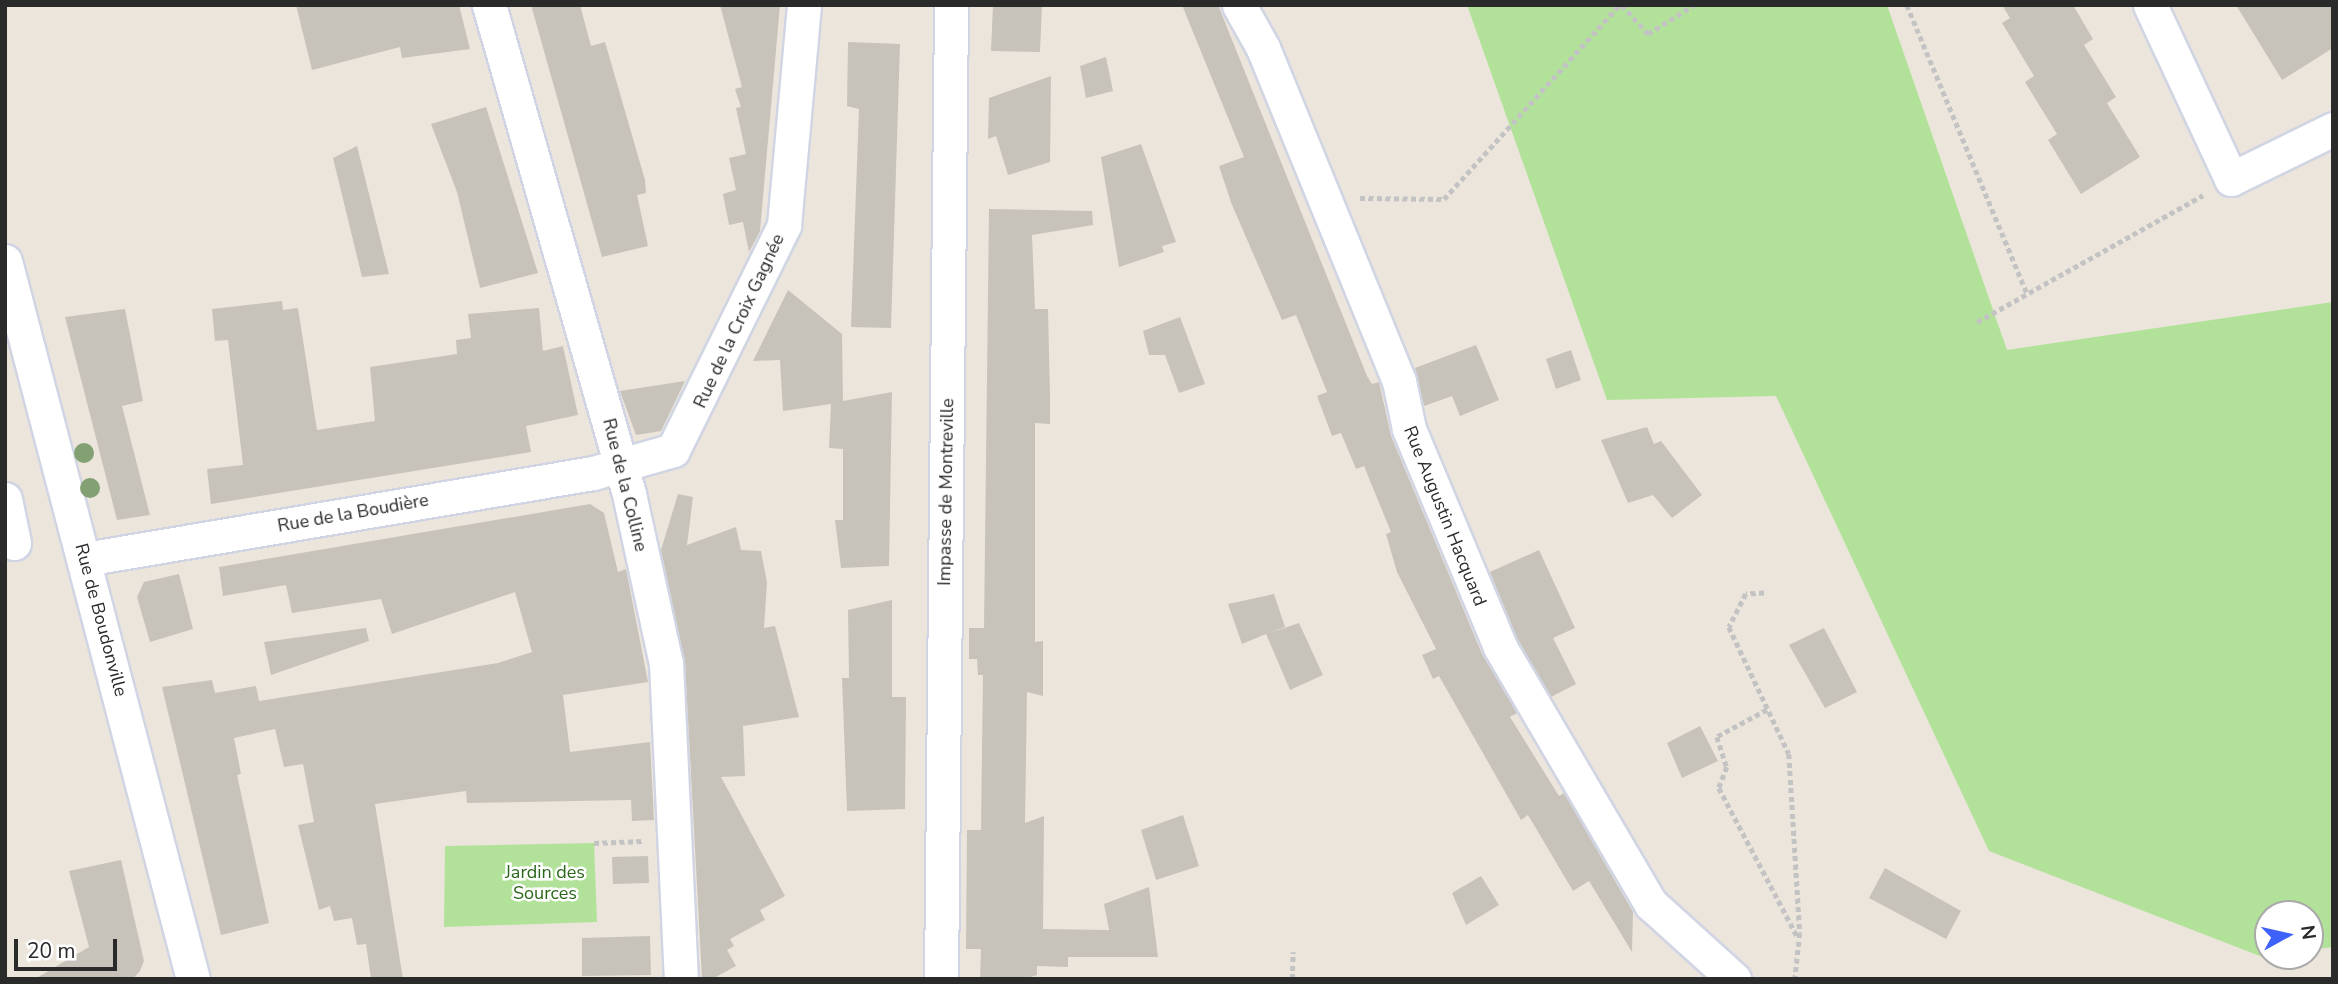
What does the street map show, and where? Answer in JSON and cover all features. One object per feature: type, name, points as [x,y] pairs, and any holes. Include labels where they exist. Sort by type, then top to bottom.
[{"type":"street","name":"Rue de la Colline","points":[[489,5],[621,466],[666,663],[681,979]]},
{"type":"street","name":"Rue de la Croix Gagnée","points":[[621,466],[664,457],[684,437],[784,225],[804,5]]},
{"type":"street","name":"Impasse de Montreville","points":[[941,979],[951,5]]},
{"type":"street","name":"Rue Augustin Hacquard","points":[[1239,5],[1263,48],[1399,381],[1409,429],[1500,647],[1651,904],[1734,979]]},
{"type":"street","points":[[2150,5],[2231,179],[2333,130]]},
{"type":"street","name":"Rue de Boudonville","points":[[5,261],[13,326],[85,559],[193,979]]},
{"type":"street","name":"Rue de la Boudière","points":[[85,559],[621,466]]},
{"type":"street","points":[[5,499],[14,542]]},
{"type":"path","points":[[1354,197],[1408,202],[1444,198],[1621,5],[1648,34],[1695,5]]},
{"type":"path","points":[[1908,5],[2027,293]]},
{"type":"path","points":[[1977,322],[2231,179]]},
{"type":"path","points":[[1764,593],[1746,594],[1730,627],[1789,754],[1799,939],[1795,979]]},
{"type":"path","points":[[1767,710],[1717,737],[1727,767],[1719,788],[1799,939]]},
{"type":"path","points":[[594,843],[676,840]]},
{"type":"path","points":[[1292,979],[1293,952]]},
{"type":"green space","points":[[1467,5],[1887,5],[2007,350],[2333,302],[2333,947],[2324,948],[2324,900],[2254,900],[2254,954],[1989,851],[1776,396],[1607,400]]},
{"type":"green space","name":"Jardin des Sources","points":[[594,843],[597,922],[444,927],[445,846]]},
{"type":"building","points":[[296,5],[459,5],[470,49],[402,58],[400,47],[312,70]]},
{"type":"building","points":[[531,5],[580,5],[591,46],[605,42],[645,180],[646,193],[637,195],[648,246],[602,257]]},
{"type":"building","points":[[720,5],[780,5],[760,231],[749,252],[743,222],[729,225],[723,194],[736,190],[729,158],[746,154],[736,108],[741,107],[735,89],[742,87]]},
{"type":"building","points":[[993,5],[1042,5],[1040,52],[991,51]]},
{"type":"building","points":[[1182,5],[1218,5],[1367,376],[1372,384],[1379,382],[1391,436],[1482,654],[1517,713],[1510,717],[1559,796],[1564,793],[1633,912],[1632,952],[1589,881],[1573,891],[1528,815],[1521,820],[1439,676],[1433,679],[1422,655],[1436,649],[1397,572],[1386,534],[1391,532],[1364,466],[1356,469],[1341,433],[1332,436],[1317,396],[1327,392],[1296,315],[1282,320],[1232,205],[1219,166],[1244,157]]},
{"type":"building","points":[[2002,5],[2073,5],[2093,39],[2084,45],[2116,97],[2107,103],[2140,157],[2081,194],[2048,140],[2057,134],[2025,82],[2034,76],[2002,23],[2010,18]]},
{"type":"building","points":[[2236,5],[2333,5],[2333,48],[2282,80]]},
{"type":"building","points":[[848,42],[900,44],[891,328],[851,327],[859,109],[847,106]]},
{"type":"building","points":[[1106,57],[1113,91],[1086,98],[1080,66]]},
{"type":"building","points":[[1051,76],[1050,162],[1008,175],[996,136],[988,139],[989,98]]},
{"type":"building","points":[[486,107],[538,273],[480,288],[457,192],[431,124]]},
{"type":"building","points":[[1141,144],[1176,242],[1162,246],[1164,252],[1119,267],[1101,157]]},
{"type":"building","points":[[357,146],[389,274],[362,277],[333,158]]},
{"type":"building","points":[[989,209],[1092,211],[1093,225],[1032,235],[1035,309],[1048,309],[1050,424],[1035,423],[1035,642],[1043,641],[1043,696],[1027,692],[1025,823],[1044,816],[1043,929],[1109,930],[1104,904],[1149,887],[1158,957],[1068,957],[1068,967],[1037,966],[1037,975],[1024,979],[980,979],[981,949],[966,949],[967,830],[981,830],[983,675],[978,675],[977,659],[969,659],[969,628],[984,628]]},
{"type":"building","points":[[788,290],[842,334],[843,401],[892,392],[889,566],[841,568],[835,520],[843,520],[843,449],[829,448],[831,404],[783,411],[780,360],[753,361]]},
{"type":"building","points":[[282,301],[283,310],[298,308],[317,430],[375,421],[370,367],[457,354],[456,340],[471,338],[468,314],[539,308],[543,351],[563,346],[578,415],[526,426],[531,452],[211,504],[207,469],[243,465],[228,340],[215,341],[212,309]]},
{"type":"building","points":[[125,309],[143,401],[122,406],[150,515],[117,520],[65,317]]},
{"type":"building","points":[[1180,317],[1205,384],[1179,393],[1165,355],[1149,355],[1143,331]]},
{"type":"building","points":[[1476,345],[1499,400],[1460,416],[1452,396],[1424,406],[1415,368]]},
{"type":"building","points":[[1571,350],[1581,380],[1556,389],[1546,359]]},
{"type":"building","points":[[685,381],[661,431],[636,435],[620,391]]},
{"type":"building","points":[[1647,427],[1654,444],[1661,441],[1702,495],[1672,518],[1653,495],[1628,503],[1601,440]]},
{"type":"building","points":[[678,494],[693,497],[687,545],[736,527],[741,550],[761,551],[767,582],[764,628],[775,626],[799,717],[743,726],[745,776],[721,777],[785,896],[760,910],[765,920],[730,939],[734,946],[727,950],[736,966],[712,979],[702,979],[685,662],[661,550]]},
{"type":"building","points":[[590,504],[604,513],[618,572],[626,569],[648,682],[563,695],[570,752],[650,742],[654,820],[632,821],[631,800],[467,803],[466,791],[375,804],[403,979],[371,979],[366,944],[357,945],[352,918],[334,921],[330,906],[319,910],[298,825],[314,822],[303,764],[284,767],[275,729],[234,738],[241,774],[237,775],[269,923],[221,935],[162,687],[212,680],[215,693],[256,686],[259,701],[498,663],[532,652],[515,592],[392,634],[381,599],[292,613],[286,585],[223,596],[219,567]]},
{"type":"building","points":[[1539,550],[1575,628],[1553,638],[1576,684],[1551,697],[1517,638],[1490,572]]},
{"type":"building","points":[[179,574],[193,629],[150,642],[137,597],[144,582]]},
{"type":"building","points":[[1274,594],[1285,627],[1269,633],[1299,623],[1323,675],[1290,690],[1266,634],[1242,644],[1228,604]]},
{"type":"building","points":[[892,600],[892,697],[906,697],[905,809],[847,811],[842,678],[849,678],[848,610]]},
{"type":"building","points":[[366,628],[369,641],[271,675],[264,642]]},
{"type":"building","points":[[1824,628],[1857,692],[1825,708],[1789,645]]},
{"type":"building","points":[[1700,726],[1718,761],[1682,778],[1667,743]]},
{"type":"building","points":[[1183,815],[1199,866],[1156,880],[1141,830]]},
{"type":"building","points":[[648,856],[649,883],[613,884],[612,857]]},
{"type":"building","points":[[121,860],[144,961],[140,971],[133,979],[35,979],[89,947],[69,871]]},
{"type":"building","points":[[1885,868],[1961,911],[1946,939],[1869,898]]},
{"type":"building","points":[[1481,876],[1499,905],[1466,925],[1452,893]]},
{"type":"building","points":[[650,936],[651,975],[582,976],[582,938]]}]
